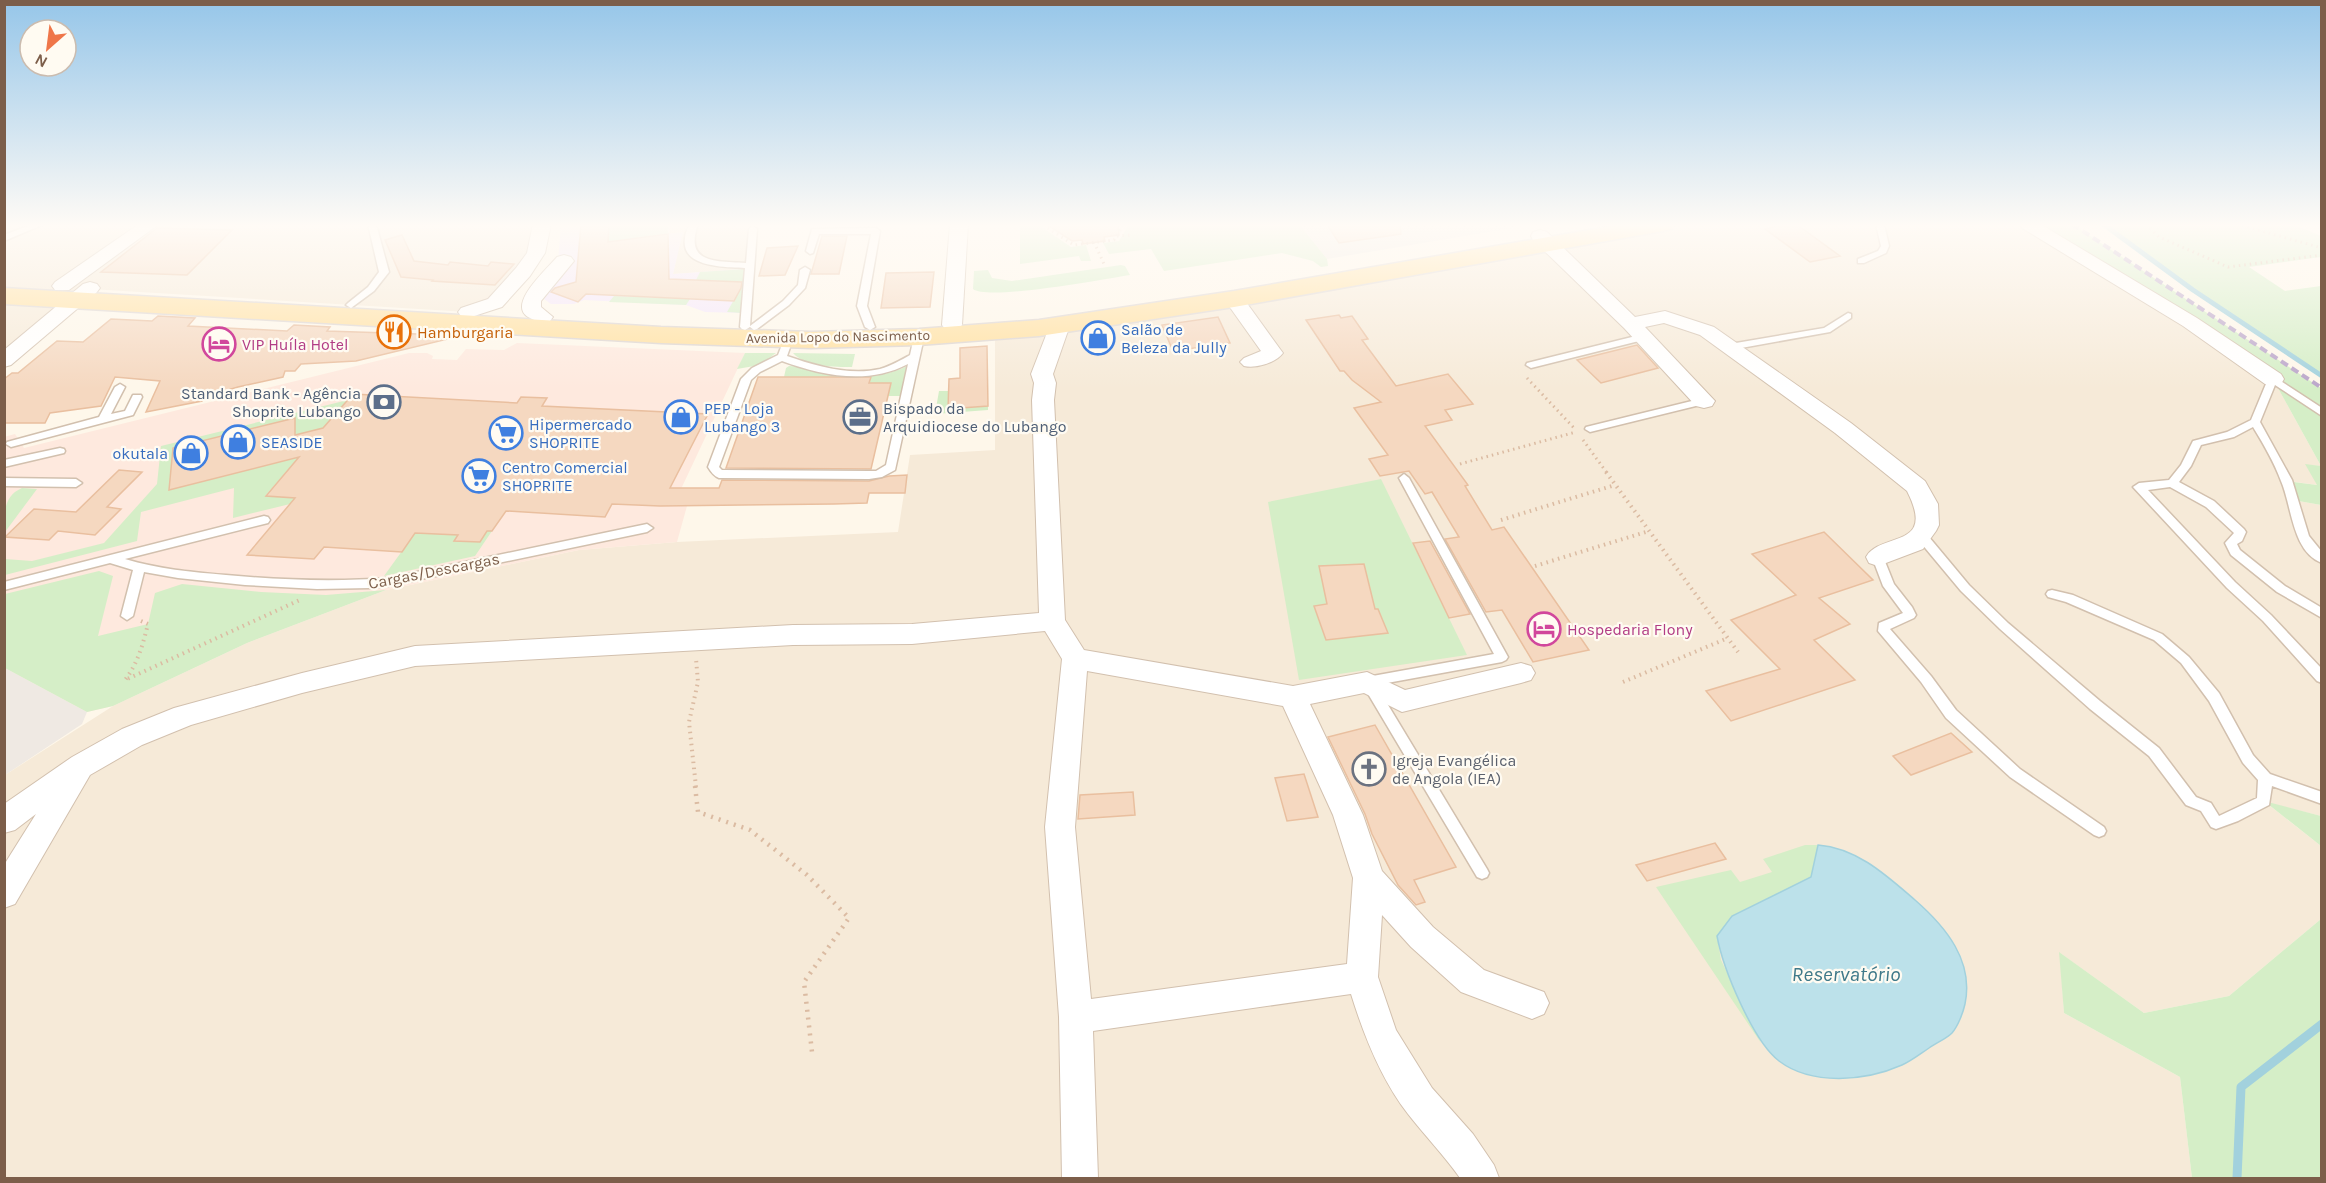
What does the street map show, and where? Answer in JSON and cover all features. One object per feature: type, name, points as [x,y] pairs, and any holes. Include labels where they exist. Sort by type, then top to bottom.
[{"type":"main road","name":"Avenida Lopo do Nascimento","points":[[4,296],[76,292],[750,327],[870,327],[952,325],[1064,313],[1286,279]]},
{"type":"main road","name":"Avenida Lopo do Nascimento","points":[[4,283],[76,292],[649,334],[785,348],[917,346],[1234,299],[1338,279]]},
{"type":"street","points":[[4,362],[90,279]]},
{"type":"street","points":[[468,312],[495,303],[517,279]]},
{"type":"street","points":[[543,317],[531,310],[531,300],[549,279]]},
{"type":"street","points":[[952,325],[955,279]]},
{"type":"street","points":[[1584,279],[1704,401]]},
{"type":"street","points":[[2119,279],[2190,322],[2273,379]]},
{"type":"street","points":[[1234,299],[1273,353],[1251,362]]},
{"type":"street","points":[[1637,331],[1665,317],[1699,327],[1843,428],[1917,486],[1926,504],[1927,525],[1914,543],[1878,557]]},
{"type":"street","points":[[1060,325],[1042,374],[1045,383],[1043,400],[1052,621],[1075,659],[1060,827],[1076,1017],[1080,1179]]},
{"type":"street","points":[[4,821],[82,765],[132,737],[184,716],[302,683],[415,656],[793,635],[912,634],[1052,621]]},
{"type":"street","points":[[1075,659],[1293,697],[1367,682],[1402,701],[1521,673]]},
{"type":"street","points":[[1293,697],[1348,815],[1369,878],[1362,977],[1382,1038],[1399,1070],[1419,1100],[1460,1147],[1481,1179]]},
{"type":"street","points":[[4,894],[82,765]]},
{"type":"street","points":[[1369,878],[1422,937],[1473,981],[1532,1003]]},
{"type":"street","points":[[1076,1017],[1362,977]]},
{"type":"lane","points":[[351,305],[371,290],[379,279]]},
{"type":"lane","points":[[749,279],[750,327]]},
{"type":"lane","points":[[750,327],[786,303],[802,286],[803,279]]},
{"type":"lane","points":[[867,279],[862,306],[870,327]]},
{"type":"lane","points":[[1730,347],[1827,330],[1848,316]]},
{"type":"lane","points":[[1531,365],[1637,331]]},
{"type":"lane","points":[[785,348],[747,379],[713,467],[719,474],[869,475],[886,471],[891,467],[917,346]]},
{"type":"lane","points":[[2172,483],[2186,466],[2197,443],[2230,435],[2255,422],[2273,379],[2322,413]]},
{"type":"lane","points":[[103,419],[120,387]]},
{"type":"lane","points":[[6,442],[129,413],[137,397]]},
{"type":"lane","points":[[1590,429],[1704,401]]},
{"type":"lane","points":[[2255,422],[2272,450],[2289,488],[2300,519],[2302,538],[2322,559]]},
{"type":"lane","points":[[4,464],[60,451]]},
{"type":"lane","points":[[1404,478],[1502,657],[1367,682],[1482,873]]},
{"type":"lane","points":[[4,482],[76,483]]},
{"type":"lane","points":[[2322,614],[2281,589],[2235,552],[2231,543],[2238,538],[2240,532],[2211,504],[2172,483],[2139,487],[2322,678]]},
{"type":"lane","points":[[4,586],[264,520]]},
{"type":"lane","name":"Cargas/Descargas","points":[[113,560],[139,569],[195,577],[333,585],[388,582],[647,528]]},
{"type":"lane","points":[[1920,534],[1965,588],[2004,626],[2154,752],[2192,801],[2206,807],[2216,823],[2234,817],[2264,801],[2265,778]]},
{"type":"lane","points":[[1878,557],[1889,586],[1910,615],[1884,626],[1884,631],[1926,679],[1951,714],[2015,773],[2098,831]]},
{"type":"lane","points":[[127,616],[139,569]]},
{"type":"lane","points":[[2052,594],[2069,598],[2158,637],[2185,660],[2226,716],[2248,759],[2265,778],[2322,798]]},
{"type":"path","points":[[1531,365],[1521,371],[1578,432],[1738,652]]},
{"type":"path","points":[[1460,464],[1590,429]]},
{"type":"path","points":[[1501,520],[1615,485]]},
{"type":"path","points":[[1535,566],[1649,531]]},
{"type":"path","points":[[127,616],[148,624],[136,667],[125,680],[333,585]]},
{"type":"path","points":[[1623,682],[1728,638]]},
{"type":"path","points":[[694,641],[698,682],[689,722],[698,812],[750,830],[807,876],[849,918],[804,982],[812,1052]]},
{"type":"shaded area","points":[[5,279],[515,279],[495,303],[468,312],[90,289],[5,361]]},
{"type":"shaded area","points":[[551,279],[744,279],[742,313],[705,312],[686,305],[584,300],[574,304],[551,304],[543,298]]},
{"type":"shaded area","points":[[1326,279],[2119,279],[2190,322],[2273,379],[2321,466],[2306,465],[2318,485],[2287,481],[2293,500],[2321,505],[2321,816],[2265,802],[2321,846],[2321,919],[2229,996],[2144,1013],[2060,953],[2064,1013],[2180,1077],[2192,1178],[5,1178],[5,775],[113,706],[247,643],[386,590],[579,550],[677,542],[898,532],[910,455],[995,450],[995,333]]},
{"type":"shaded area","points":[[517,343],[745,353],[673,506],[687,506],[677,542],[579,550],[386,590],[247,643],[113,706],[87,712],[5,668],[4,437],[15,434],[24,448],[409,353],[427,353],[433,356],[432,359],[457,360],[466,349],[504,350]]},
{"type":"shaded area","points":[[5,668],[87,712],[82,724],[5,775]]},
{"type":"green space","points":[[744,279],[742,313],[727,312],[744,282],[696,280]]},
{"type":"green space","points":[[974,279],[1103,279],[1023,291],[983,292],[973,289]]},
{"type":"green space","points":[[2119,279],[2156,279],[2321,388],[2321,466],[2273,379],[2190,322]]},
{"type":"green space","points":[[2179,279],[2267,279],[2285,291],[2321,286],[2321,376]]},
{"type":"green space","points":[[614,296],[690,299],[686,305],[609,302]]},
{"type":"green space","points":[[745,353],[776,353],[760,365],[737,369]]},
{"type":"green space","points":[[793,353],[855,354],[852,367],[845,367],[812,364],[798,358]]},
{"type":"green space","points":[[789,366],[854,377],[784,377],[786,368]]},
{"type":"green space","points":[[907,366],[901,396],[888,396],[891,383],[869,383],[870,377],[854,377],[876,376]]},
{"type":"green space","points":[[939,391],[949,391],[949,409],[988,406],[988,410],[935,414]]},
{"type":"green space","points":[[348,400],[324,428],[295,435],[295,419],[173,448],[169,490],[278,462],[284,453],[307,448],[266,495],[295,498],[290,504],[233,518],[234,488],[141,512],[137,541],[5,575],[5,559],[32,561],[104,543],[157,484],[161,446]]},
{"type":"green space","points":[[2305,464],[2321,466],[2321,505],[2293,500],[2286,481],[2317,485]]},
{"type":"green space","points":[[1381,479],[1467,655],[1299,680],[1268,502]]},
{"type":"green space","points":[[22,488],[37,489],[5,532],[6,506],[11,496]]},
{"type":"green space","points":[[462,529],[455,541],[479,542],[487,531],[492,531],[475,556],[384,576],[415,533]]},
{"type":"green space","points":[[99,571],[113,576],[98,636],[148,624],[155,593],[182,584],[261,592],[326,595],[386,590],[247,643],[113,706],[87,712],[5,668],[5,594]]},
{"type":"green space","points":[[2264,801],[2321,816],[2321,846]]},
{"type":"green space","points":[[1805,845],[1818,845],[1812,877],[1732,916],[1717,936],[1721,960],[1761,1043],[1656,887],[1731,870],[1740,882],[1772,872],[1763,859]]},
{"type":"green space","points":[[2321,919],[2321,1178],[2192,1178],[2180,1077],[2064,1013],[2059,952],[2144,1013],[2229,996]]},
{"type":"water","name":"Reservatório","points":[[1818,845],[1846,851],[1858,857],[1893,881],[1915,900],[1947,933],[1961,959],[1965,973],[1967,988],[1964,1008],[1952,1033],[1909,1062],[1872,1075],[1823,1077],[1792,1069],[1779,1061],[1759,1038],[1740,1003],[1720,950],[1717,936],[1732,916],[1811,877]]},
{"type":"building","points":[[425,279],[500,279],[495,285]]},
{"type":"building","points":[[576,279],[674,279],[742,282],[734,301],[586,294],[578,302],[551,292],[555,288],[576,282]]},
{"type":"building","points":[[885,279],[933,279],[930,307],[881,308]]},
{"type":"building","points":[[1339,315],[1341,318],[1352,316],[1368,339],[1362,340],[1396,386],[1448,374],[1473,404],[1445,410],[1452,420],[1425,426],[1468,485],[1465,486],[1492,530],[1504,527],[1589,650],[1533,662],[1502,610],[1486,612],[1445,539],[1459,537],[1432,492],[1425,494],[1409,471],[1380,476],[1369,459],[1388,455],[1354,408],[1381,402],[1344,371],[1340,371],[1306,320]]},
{"type":"building","points":[[158,316],[195,318],[188,326],[287,331],[294,325],[330,327],[327,331],[448,335],[448,339],[356,361],[301,364],[295,371],[285,371],[283,377],[203,397],[202,401],[146,412],[160,381],[115,377],[101,406],[50,413],[45,423],[4,423],[4,379],[12,373],[18,373],[57,341],[83,342],[111,319],[152,321]]},
{"type":"building","points":[[1218,317],[1230,343],[1173,351],[1162,325]]},
{"type":"building","points":[[1637,345],[1658,368],[1601,383],[1577,360]]},
{"type":"building","points":[[987,346],[988,406],[948,409],[949,379],[960,378],[960,348]]},
{"type":"building","name":"Bispado da Arquidiocese do Lubango","points":[[758,377],[871,377],[869,383],[891,383],[871,469],[726,468]]},
{"type":"building","name":"Centro Comercial SHOPRITE","points":[[353,394],[517,403],[521,397],[547,398],[542,406],[708,414],[670,488],[719,488],[722,480],[869,481],[889,476],[907,475],[905,493],[869,493],[867,503],[660,506],[612,504],[605,517],[506,511],[492,531],[487,531],[480,542],[454,541],[458,535],[415,533],[402,552],[324,547],[314,559],[247,555],[295,498],[266,496],[299,457],[169,490],[173,448],[295,418],[295,435],[323,428]]},
{"type":"building","points":[[119,470],[142,472],[107,507],[121,509],[95,535],[58,531],[49,540],[5,537],[34,509],[76,512]]},
{"type":"building","points":[[1824,532],[1873,580],[1819,598],[1850,624],[1814,640],[1855,680],[1731,721],[1706,691],[1780,669],[1731,620],[1796,595],[1752,554]]},
{"type":"building","points":[[1430,541],[1470,614],[1449,618],[1413,543]]},
{"type":"building","points":[[1364,564],[1375,609],[1378,609],[1388,633],[1326,640],[1314,606],[1327,604],[1319,566]]},
{"type":"building","points":[[1375,725],[1456,867],[1414,880],[1425,902],[1416,905],[1398,885],[1328,737]]},
{"type":"building","points":[[1951,733],[1972,752],[1911,775],[1893,756]]},
{"type":"building","points":[[1304,774],[1318,817],[1287,821],[1275,778]]},
{"type":"building","points":[[1133,792],[1135,815],[1078,819],[1080,795]]},
{"type":"building","points":[[1715,843],[1726,859],[1647,881],[1636,865]]},
{"type":"waterway","points":[[2178,279],[2322,376]]},
{"type":"waterway","points":[[2237,1178],[2241,1087],[2322,1024]]},
{"type":"railway","points":[[2156,279],[2322,388]]},
{"type":"place","name":"Hamburgaria","points":[[394,332]]},
{"type":"place","name":"Salão de Beleza da Jully","points":[[1098,338]]},
{"type":"place","name":"VIP Huíla Hotel","points":[[219,344]]},
{"type":"place","name":"Standard Bank - Agência Shoprite Lubango","points":[[384,402]]},
{"type":"place","name":"PEP - Loja Lubango 3","points":[[681,417]]},
{"type":"place","name":"Bispado da Arquidiocese do Lubango","points":[[860,417]]},
{"type":"place","name":"Hipermercado SHOPRITE","points":[[506,433]]},
{"type":"place","name":"SEASIDE","points":[[238,442]]},
{"type":"place","name":"okutala","points":[[191,453]]},
{"type":"place","name":"Centro Comercial SHOPRITE","points":[[479,476]]},
{"type":"place","name":"Hospedaria Flony","points":[[1544,629]]},
{"type":"place","name":"Igreja Evangélica de Angola (IEA)","points":[[1369,769]]}]
